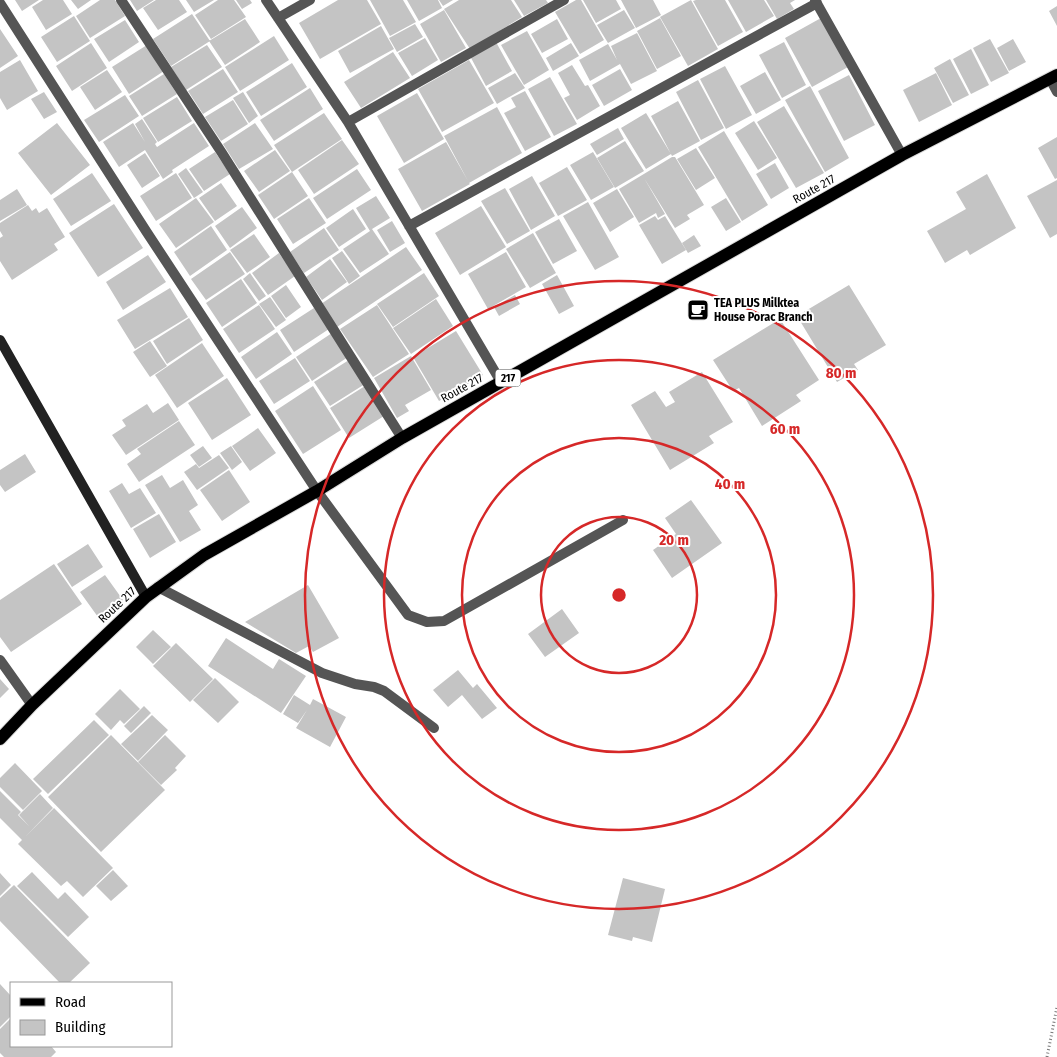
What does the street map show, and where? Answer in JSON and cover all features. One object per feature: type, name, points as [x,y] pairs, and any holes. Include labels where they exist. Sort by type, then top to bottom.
[{"type":"main road","name":"Route 217","points":[[0,739],[32,705],[146,597],[204,555],[318,491],[402,438],[902,155],[1053,77]]},
{"type":"street","points":[[121,0],[222,153],[402,438]]},
{"type":"street","points":[[266,0],[348,122],[501,382]]},
{"type":"street","points":[[278,18],[310,0]]},
{"type":"street","points":[[348,122],[564,0]]},
{"type":"street","points":[[409,226],[816,2],[902,155]]},
{"type":"street","points":[[0,3],[151,239],[318,491],[408,615],[427,622],[444,621],[623,520]]},
{"type":"street","points":[[1053,77],[1057,92]]},
{"type":"street","points":[[0,340],[146,597]]},
{"type":"street","points":[[158,587],[322,673],[384,691],[434,728]]},
{"type":"street","points":[[0,660],[32,705]]},
{"type":"path","points":[[1047,1057],[1057,1007]]},
{"type":"building","points":[[15,0],[39,0],[22,11]]},
{"type":"building","points":[[43,0],[63,0],[72,14],[46,30],[32,7]]},
{"type":"building","points":[[71,0],[91,0],[78,9]]},
{"type":"building","points":[[100,0],[115,0],[125,16],[90,38],[76,16]]},
{"type":"building","points":[[130,0],[154,0],[137,11]]},
{"type":"building","points":[[156,0],[179,0],[187,12],[158,30],[143,8]]},
{"type":"building","points":[[186,0],[214,0],[194,12]]},
{"type":"building","points":[[218,0],[234,0],[246,17],[211,39],[195,15]]},
{"type":"building","points":[[236,0],[250,0],[252,3],[242,9]]},
{"type":"building","points":[[338,0],[367,0],[381,24],[320,59],[299,23]]},
{"type":"building","points":[[370,0],[403,0],[416,22],[390,36]]},
{"type":"building","points":[[407,0],[438,0],[442,8],[419,21]]},
{"type":"building","points":[[439,0],[453,0],[443,6]]},
{"type":"building","points":[[459,0],[511,0],[522,17],[470,49],[444,9]]},
{"type":"building","points":[[514,0],[546,0],[548,3],[524,16]]},
{"type":"building","points":[[576,0],[581,0],[604,40],[580,54],[555,12]]},
{"type":"building","points":[[583,0],[616,0],[621,9],[596,23]]},
{"type":"building","points":[[621,0],[653,0],[661,15],[636,28]]},
{"type":"building","points":[[691,0],[718,49],[688,66],[660,17]]},
{"type":"building","points":[[725,0],[743,32],[718,46],[693,1]]},
{"type":"building","points":[[728,0],[764,0],[774,16],[746,32]]},
{"type":"building","points":[[766,0],[795,0],[790,3],[794,9],[777,19]]},
{"type":"building","points":[[1057,6],[1057,26],[1049,11]]},
{"type":"building","points":[[444,10],[466,48],[441,62],[420,24]]},
{"type":"building","points":[[624,10],[635,28],[608,43],[597,25]]},
{"type":"building","points":[[192,14],[210,41],[171,66],[153,39]]},
{"type":"building","points":[[74,16],[90,41],[57,62],[41,37]]},
{"type":"building","points":[[660,18],[681,56],[657,69],[637,31]]},
{"type":"building","points":[[821,18],[848,67],[812,87],[785,38]]},
{"type":"building","points":[[245,19],[260,42],[225,65],[209,41]]},
{"type":"building","points":[[557,19],[568,39],[542,53],[531,34]]},
{"type":"building","points":[[125,20],[139,42],[109,62],[94,39]]},
{"type":"building","points":[[415,24],[423,37],[397,52],[389,38]]},
{"type":"building","points":[[381,26],[394,49],[350,73],[338,51]]},
{"type":"building","points":[[0,29],[18,56],[0,68]]},
{"type":"building","points":[[527,31],[549,70],[524,85],[501,45]]},
{"type":"building","points":[[637,33],[657,71],[631,84],[620,64],[590,81],[579,60],[608,44],[617,60],[611,46]]},
{"type":"building","points":[[274,36],[289,60],[240,91],[225,67]]},
{"type":"building","points":[[425,38],[438,60],[412,76],[398,53]]},
{"type":"building","points":[[990,39],[1009,73],[991,82],[973,48]]},
{"type":"building","points":[[1013,39],[1026,62],[1009,71],[997,48]]},
{"type":"building","points":[[496,42],[512,71],[486,86],[470,56]]},
{"type":"building","points":[[784,42],[806,85],[782,98],[759,55]]},
{"type":"building","points":[[91,43],[107,68],[72,91],[56,66]]},
{"type":"building","points":[[571,43],[579,56],[553,71],[546,58]]},
{"type":"building","points":[[147,45],[164,71],[129,94],[112,67]]},
{"type":"building","points":[[207,45],[222,67],[186,90],[171,67]]},
{"type":"building","points":[[971,49],[989,85],[971,94],[953,59]]},
{"type":"building","points":[[393,52],[410,78],[361,108],[344,82]]},
{"type":"building","points":[[950,59],[969,95],[953,103],[934,68]]},
{"type":"building","points":[[20,60],[38,91],[7,110],[0,98],[0,72]]},
{"type":"building","points":[[469,60],[494,103],[442,132],[418,89]]},
{"type":"building","points":[[292,63],[307,87],[261,116],[246,92]]},
{"type":"building","points":[[572,65],[585,86],[588,85],[600,106],[577,120],[564,98],[570,95],[558,73]]},
{"type":"building","points":[[725,66],[752,115],[726,129],[700,79]]},
{"type":"building","points":[[223,69],[238,92],[203,114],[188,91]]},
{"type":"building","points":[[620,69],[632,90],[604,106],[592,85]]},
{"type":"building","points":[[107,70],[122,92],[95,110],[80,87]]},
{"type":"building","points":[[765,72],[781,100],[756,114],[740,86]]},
{"type":"building","points":[[515,73],[525,88],[497,104],[488,88]]},
{"type":"building","points":[[936,73],[952,105],[919,122],[903,90]]},
{"type":"building","points":[[164,74],[177,94],[142,116],[129,96]]},
{"type":"building","points":[[849,75],[875,125],[844,141],[818,91]]},
{"type":"building","points":[[550,77],[577,124],[554,136],[528,89]]},
{"type":"building","points":[[698,80],[724,128],[701,140],[676,92]]},
{"type":"building","points":[[810,86],[849,158],[825,172],[785,100]]},
{"type":"building","points":[[310,88],[323,109],[274,141],[260,120]]},
{"type":"building","points":[[525,91],[551,137],[525,151],[504,113],[516,107],[511,98]]},
{"type":"building","points":[[44,92],[57,112],[44,119],[31,99]]},
{"type":"building","points":[[243,92],[258,116],[249,123],[233,98]]},
{"type":"building","points":[[417,93],[444,139],[404,163],[377,116]]},
{"type":"building","points":[[125,95],[139,116],[99,142],[84,120]]},
{"type":"building","points":[[177,97],[192,121],[158,142],[143,118]]},
{"type":"building","points":[[233,100],[248,124],[221,141],[205,117]]},
{"type":"building","points":[[678,101],[700,141],[672,156],[651,116]]},
{"type":"building","points":[[784,106],[824,173],[796,188],[757,122]]},
{"type":"building","points":[[497,107],[522,153],[422,211],[398,169],[446,142],[468,181],[444,136]]},
{"type":"building","points":[[324,113],[342,139],[292,172],[274,145]]},
{"type":"building","points":[[646,113],[671,154],[646,169],[621,128]]},
{"type":"building","points":[[142,119],[157,142],[155,144],[157,147],[194,123],[209,146],[172,170],[173,172],[163,179],[145,150],[119,167],[103,142],[133,123],[145,142],[135,124]]},
{"type":"building","points":[[754,121],[777,158],[758,170],[735,133]]},
{"type":"building","points":[[57,123],[90,165],[51,195],[18,153]]},
{"type":"building","points":[[255,123],[273,149],[239,169],[223,144]]},
{"type":"building","points":[[618,128],[624,139],[597,155],[590,144]]},
{"type":"building","points":[[724,131],[768,205],[742,221],[698,147]]},
{"type":"building","points":[[1057,137],[1057,178],[1055,179],[1038,148]]},
{"type":"building","points":[[342,140],[359,164],[314,194],[298,170]]},
{"type":"building","points":[[625,141],[644,171],[615,188],[597,158]]},
{"type":"building","points":[[696,148],[715,178],[696,190],[677,159]]},
{"type":"building","points":[[275,150],[290,171],[259,192],[244,171]]},
{"type":"building","points":[[215,152],[230,174],[204,191],[189,169]]},
{"type":"building","points":[[593,152],[614,187],[591,200],[570,165]]},
{"type":"building","points":[[145,153],[160,176],[142,188],[127,165]]},
{"type":"building","points":[[675,157],[704,205],[687,215],[690,219],[675,228],[644,178],[665,214],[658,218],[656,213],[639,223],[619,189]]},
{"type":"building","points":[[775,163],[789,188],[771,199],[756,174]]},
{"type":"building","points":[[567,167],[587,200],[558,216],[539,183]]},
{"type":"building","points":[[186,168],[203,192],[194,198],[178,174]]},
{"type":"building","points":[[357,169],[371,190],[327,219],[313,198]]},
{"type":"building","points":[[292,172],[308,196],[274,219],[258,195]]},
{"type":"building","points":[[92,173],[111,201],[71,226],[53,199]]},
{"type":"building","points":[[176,173],[192,198],[156,221],[140,196]]},
{"type":"building","points":[[987,174],[1016,228],[970,255],[967,250],[945,263],[927,231],[966,209],[956,192]]},
{"type":"building","points":[[532,176],[555,216],[531,230],[509,189]]},
{"type":"building","points":[[1057,180],[1057,234],[1050,238],[1027,196]]},
{"type":"building","points":[[221,183],[237,206],[215,221],[199,198]]},
{"type":"building","points":[[505,188],[530,231],[507,244],[481,201]]},
{"type":"building","points":[[17,189],[27,205],[0,221],[0,200]]},
{"type":"building","points":[[617,189],[634,217],[610,232],[593,203]]},
{"type":"building","points":[[376,196],[390,218],[372,229],[389,254],[360,273],[343,249],[370,231],[356,208]]},
{"type":"building","points":[[196,198],[214,222],[176,248],[159,224]]},
{"type":"building","points":[[309,198],[326,223],[293,244],[277,219]]},
{"type":"building","points":[[726,198],[741,222],[726,231],[711,207]]},
{"type":"building","points":[[588,202],[619,257],[595,270],[563,216]]},
{"type":"building","points":[[114,204],[143,248],[98,277],[69,233]]},
{"type":"building","points":[[28,205],[32,211],[36,208],[39,213],[47,208],[65,237],[54,244],[58,250],[12,280],[0,261],[0,238],[3,236],[0,231],[0,223]]},
{"type":"building","points":[[481,206],[506,247],[460,275],[435,233]]},
{"type":"building","points":[[242,207],[257,228],[230,248],[215,226]]},
{"type":"building","points":[[353,209],[366,229],[339,247],[326,228]]},
{"type":"building","points":[[655,216],[658,220],[665,216],[686,250],[662,264],[639,225]]},
{"type":"building","points":[[559,219],[577,251],[553,264],[535,232]]},
{"type":"building","points":[[392,221],[405,243],[390,252],[377,230]]},
{"type":"building","points":[[211,226],[227,250],[190,276],[174,252]]},
{"type":"building","points":[[324,228],[339,250],[304,273],[290,252]]},
{"type":"building","points":[[533,233],[556,273],[530,288],[506,249]]},
{"type":"building","points":[[254,234],[270,257],[247,273],[230,250]]},
{"type":"building","points":[[694,235],[701,246],[688,253],[682,243]]},
{"type":"building","points":[[406,247],[422,270],[337,327],[321,304]]},
{"type":"building","points":[[342,251],[360,276],[349,284],[332,258]]},
{"type":"building","points":[[230,252],[245,274],[206,300],[191,279]]},
{"type":"building","points":[[506,252],[526,287],[488,309],[468,274]]},
{"type":"building","points":[[279,253],[295,276],[268,295],[252,273]]},
{"type":"building","points":[[148,255],[166,282],[123,310],[106,282]]},
{"type":"building","points":[[330,259],[347,282],[322,300],[306,277]]},
{"type":"building","points":[[250,273],[266,296],[259,301],[243,279]]},
{"type":"building","points":[[424,273],[439,296],[393,327],[377,304]]},
{"type":"building","points":[[557,275],[574,306],[559,314],[542,284]]},
{"type":"building","points":[[241,279],[257,303],[222,327],[206,303]]},
{"type":"building","points":[[286,285],[301,307],[286,318],[271,296]]},
{"type":"building","points":[[849,285],[886,345],[854,364],[858,370],[837,382],[797,316]]},
{"type":"building","points":[[170,288],[188,317],[135,349],[117,320]]},
{"type":"building","points":[[515,295],[520,304],[499,316],[494,307]]},
{"type":"building","points":[[270,297],[286,320],[276,327],[259,304]]},
{"type":"building","points":[[436,299],[453,326],[411,354],[393,328]]},
{"type":"building","points":[[259,305],[275,329],[239,353],[223,329]]},
{"type":"building","points":[[377,305],[409,354],[373,377],[340,329]]},
{"type":"building","points":[[314,308],[329,329],[294,352],[280,330]]},
{"type":"building","points":[[189,318],[203,340],[167,364],[153,341]]},
{"type":"building","points":[[780,319],[819,380],[796,395],[801,401],[762,426],[739,388],[733,391],[713,360]]},
{"type":"building","points":[[456,331],[483,375],[439,401],[413,357]]},
{"type":"building","points":[[277,332],[292,354],[256,379],[241,357]]},
{"type":"building","points":[[332,333],[348,357],[312,381],[296,357]]},
{"type":"building","points":[[150,341],[167,366],[150,377],[133,352]]},
{"type":"building","points":[[202,343],[224,376],[177,408],[155,375]]},
{"type":"building","points":[[411,356],[431,390],[405,405],[409,411],[397,418],[374,378]]},
{"type":"building","points":[[295,358],[310,381],[274,404],[259,381]]},
{"type":"building","points":[[349,360],[365,384],[330,406],[314,382]]},
{"type":"building","points":[[702,372],[733,422],[709,436],[714,443],[670,470],[631,405],[655,391],[666,407],[675,402],[669,392]]},
{"type":"building","points":[[227,378],[251,415],[212,440],[188,403]]},
{"type":"building","points":[[313,386],[341,430],[303,454],[275,411]]},
{"type":"building","points":[[365,386],[384,416],[349,438],[330,408]]},
{"type":"building","points":[[168,403],[179,420],[126,455],[112,435],[126,426],[122,420],[147,404],[153,413]]},
{"type":"building","points":[[179,421],[195,445],[139,482],[127,464],[141,454],[137,449]]},
{"type":"building","points":[[258,428],[276,453],[250,471],[232,446]]},
{"type":"building","points":[[203,446],[212,458],[199,467],[190,455]]},
{"type":"building","points":[[231,446],[242,462],[232,470],[220,453]]},
{"type":"building","points":[[25,454],[36,472],[5,492],[0,485],[0,470]]},
{"type":"building","points":[[219,455],[229,468],[197,490],[184,472],[196,464],[199,468]]},
{"type":"building","points":[[229,470],[250,502],[222,521],[200,490]]},
{"type":"building","points":[[162,475],[170,488],[183,480],[198,505],[189,511],[201,530],[180,542],[145,485]]},
{"type":"building","points":[[122,483],[129,494],[140,488],[156,513],[131,528],[109,491]]},
{"type":"building","points":[[691,500],[722,543],[672,578],[653,550],[676,534],[665,518]]},
{"type":"building","points":[[159,514],[176,542],[150,558],[133,529]]},
{"type":"building","points":[[88,544],[103,567],[72,587],[57,564]]},
{"type":"building","points":[[54,564],[82,604],[11,652],[0,637],[0,600]]},
{"type":"building","points":[[105,575],[123,600],[98,617],[80,592]]},
{"type":"building","points":[[308,585],[339,638],[313,652],[309,646],[296,653],[245,622]]},
{"type":"building","points":[[562,609],[579,633],[545,657],[528,634]]},
{"type":"building","points":[[153,630],[171,647],[153,664],[136,647]]},
{"type":"building","points":[[226,638],[273,669],[279,659],[306,676],[281,713],[208,666]]},
{"type":"building","points":[[176,643],[213,679],[190,702],[153,666]]},
{"type":"building","points":[[458,670],[473,688],[477,684],[497,708],[482,719],[462,695],[448,707],[433,690]]},
{"type":"building","points":[[215,678],[239,702],[218,723],[193,700]]},
{"type":"building","points":[[0,679],[9,689],[0,698]]},
{"type":"building","points":[[120,689],[140,709],[124,724],[120,720],[111,730],[95,714]]},
{"type":"building","points":[[294,695],[310,705],[313,699],[346,717],[330,747],[296,728],[307,710],[298,723],[283,714]]},
{"type":"building","points":[[144,706],[151,713],[131,733],[124,726]]},
{"type":"building","points":[[152,715],[168,730],[138,761],[121,744]]},
{"type":"building","points":[[94,720],[109,735],[48,794],[33,779]]},
{"type":"building","points":[[111,735],[165,790],[101,852],[48,797]]},
{"type":"building","points":[[165,735],[186,756],[175,768],[177,770],[161,785],[138,762]]},
{"type":"building","points":[[15,763],[42,791],[23,810],[0,787],[0,778]]},
{"type":"building","points":[[0,791],[21,812],[18,815],[29,826],[19,815],[40,794],[53,808],[25,837],[54,808],[113,868],[83,897],[67,881],[61,886],[18,844],[22,840],[0,818]]},
{"type":"building","points":[[113,870],[128,886],[111,901],[96,886]]},
{"type":"building","points":[[32,872],[58,899],[65,892],[89,917],[68,937],[17,886]]},
{"type":"building","points":[[0,873],[11,885],[0,896]]},
{"type":"building","points":[[623,878],[665,889],[652,942],[633,937],[632,941],[608,935]]},
{"type":"building","points":[[14,885],[90,963],[70,982],[59,982],[0,921],[0,898]]},
{"type":"building","points":[[0,984],[10,995],[10,1017],[0,1027]]},
{"type":"building","points":[[10,1019],[10,1047],[52,1047],[56,1052],[51,1057],[4,1057],[0,1053],[0,1029]]},
{"type":"place","name":"TEA PLUS Milktea House Porac Branch","points":[[698,310]]}]
